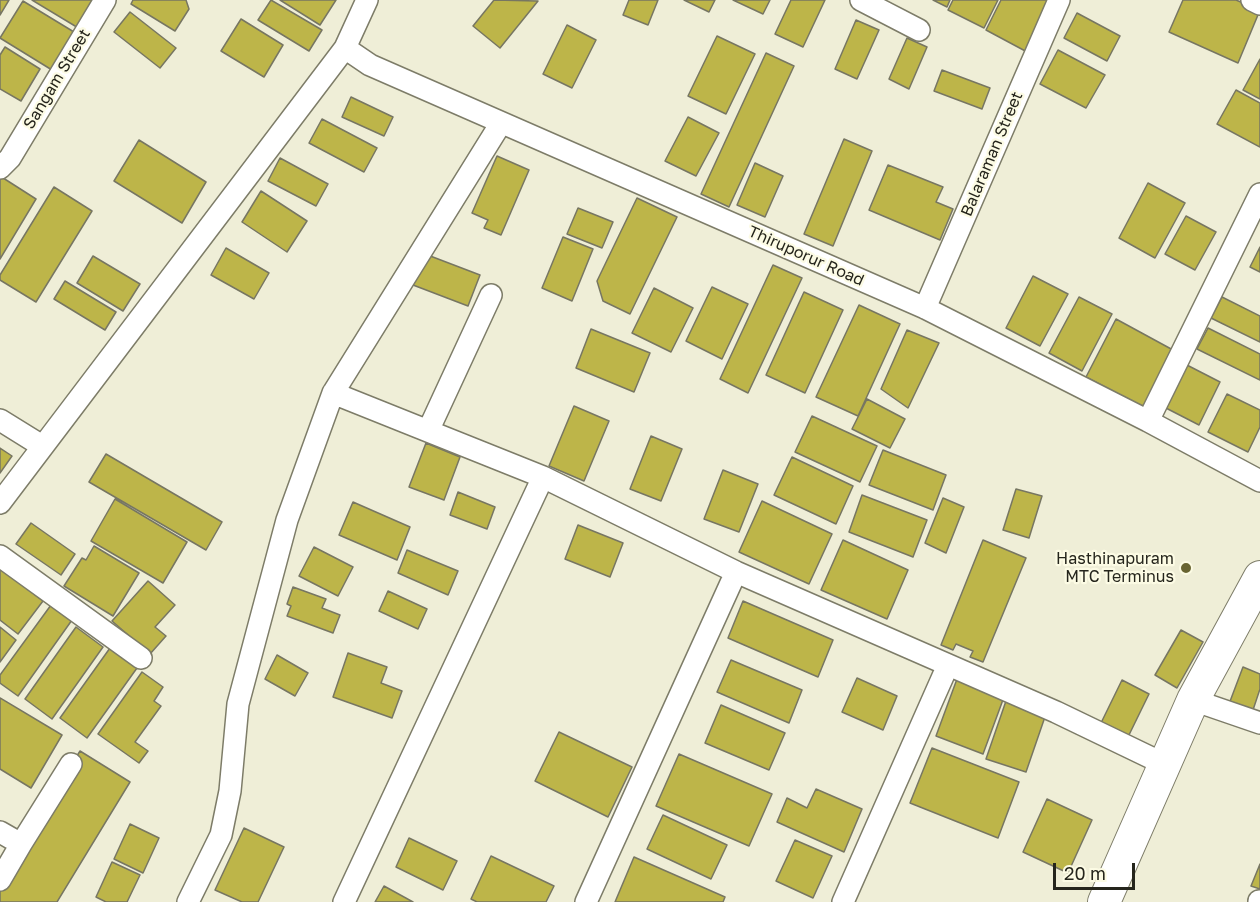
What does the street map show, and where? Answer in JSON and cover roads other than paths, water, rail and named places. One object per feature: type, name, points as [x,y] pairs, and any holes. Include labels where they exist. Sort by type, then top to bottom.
[{"type":"street","name":"Sangam Street","points":[[5,163],[105,0]]},
{"type":"street","points":[[0,503],[345,48],[367,0]]},
{"type":"street","points":[[861,0],[919,30]]},
{"type":"street","name":"Balaraman Street","points":[[925,308],[1059,0]]},
{"type":"street","points":[[1252,0],[1260,4]]},
{"type":"street","name":"Thiruporur Road","points":[[345,48],[370,65],[925,308],[1148,421],[1260,481]]},
{"type":"street","points":[[188,902],[221,835],[230,791],[238,704],[287,520],[333,393],[501,123]]},
{"type":"street","points":[[1148,421],[1260,194]]},
{"type":"street","points":[[428,431],[491,295]]},
{"type":"street","points":[[333,393],[543,477],[736,572],[948,665],[1164,764]]},
{"type":"street","points":[[0,420],[42,446]]},
{"type":"street","points":[[344,902],[543,477]]},
{"type":"street","points":[[0,556],[141,658]]},
{"type":"street","points":[[586,902],[736,572]]},
{"type":"street","points":[[1104,902],[1193,700],[1260,577]]},
{"type":"street","points":[[843,902],[948,665]]},
{"type":"street","points":[[1193,700],[1260,723]]},
{"type":"street","points":[[0,880],[70,764]]},
{"type":"street","points":[[0,831],[21,844]]},
{"type":"place","name":"Hasthinapuram MTC Terminus","points":[[1186,568]]}]
